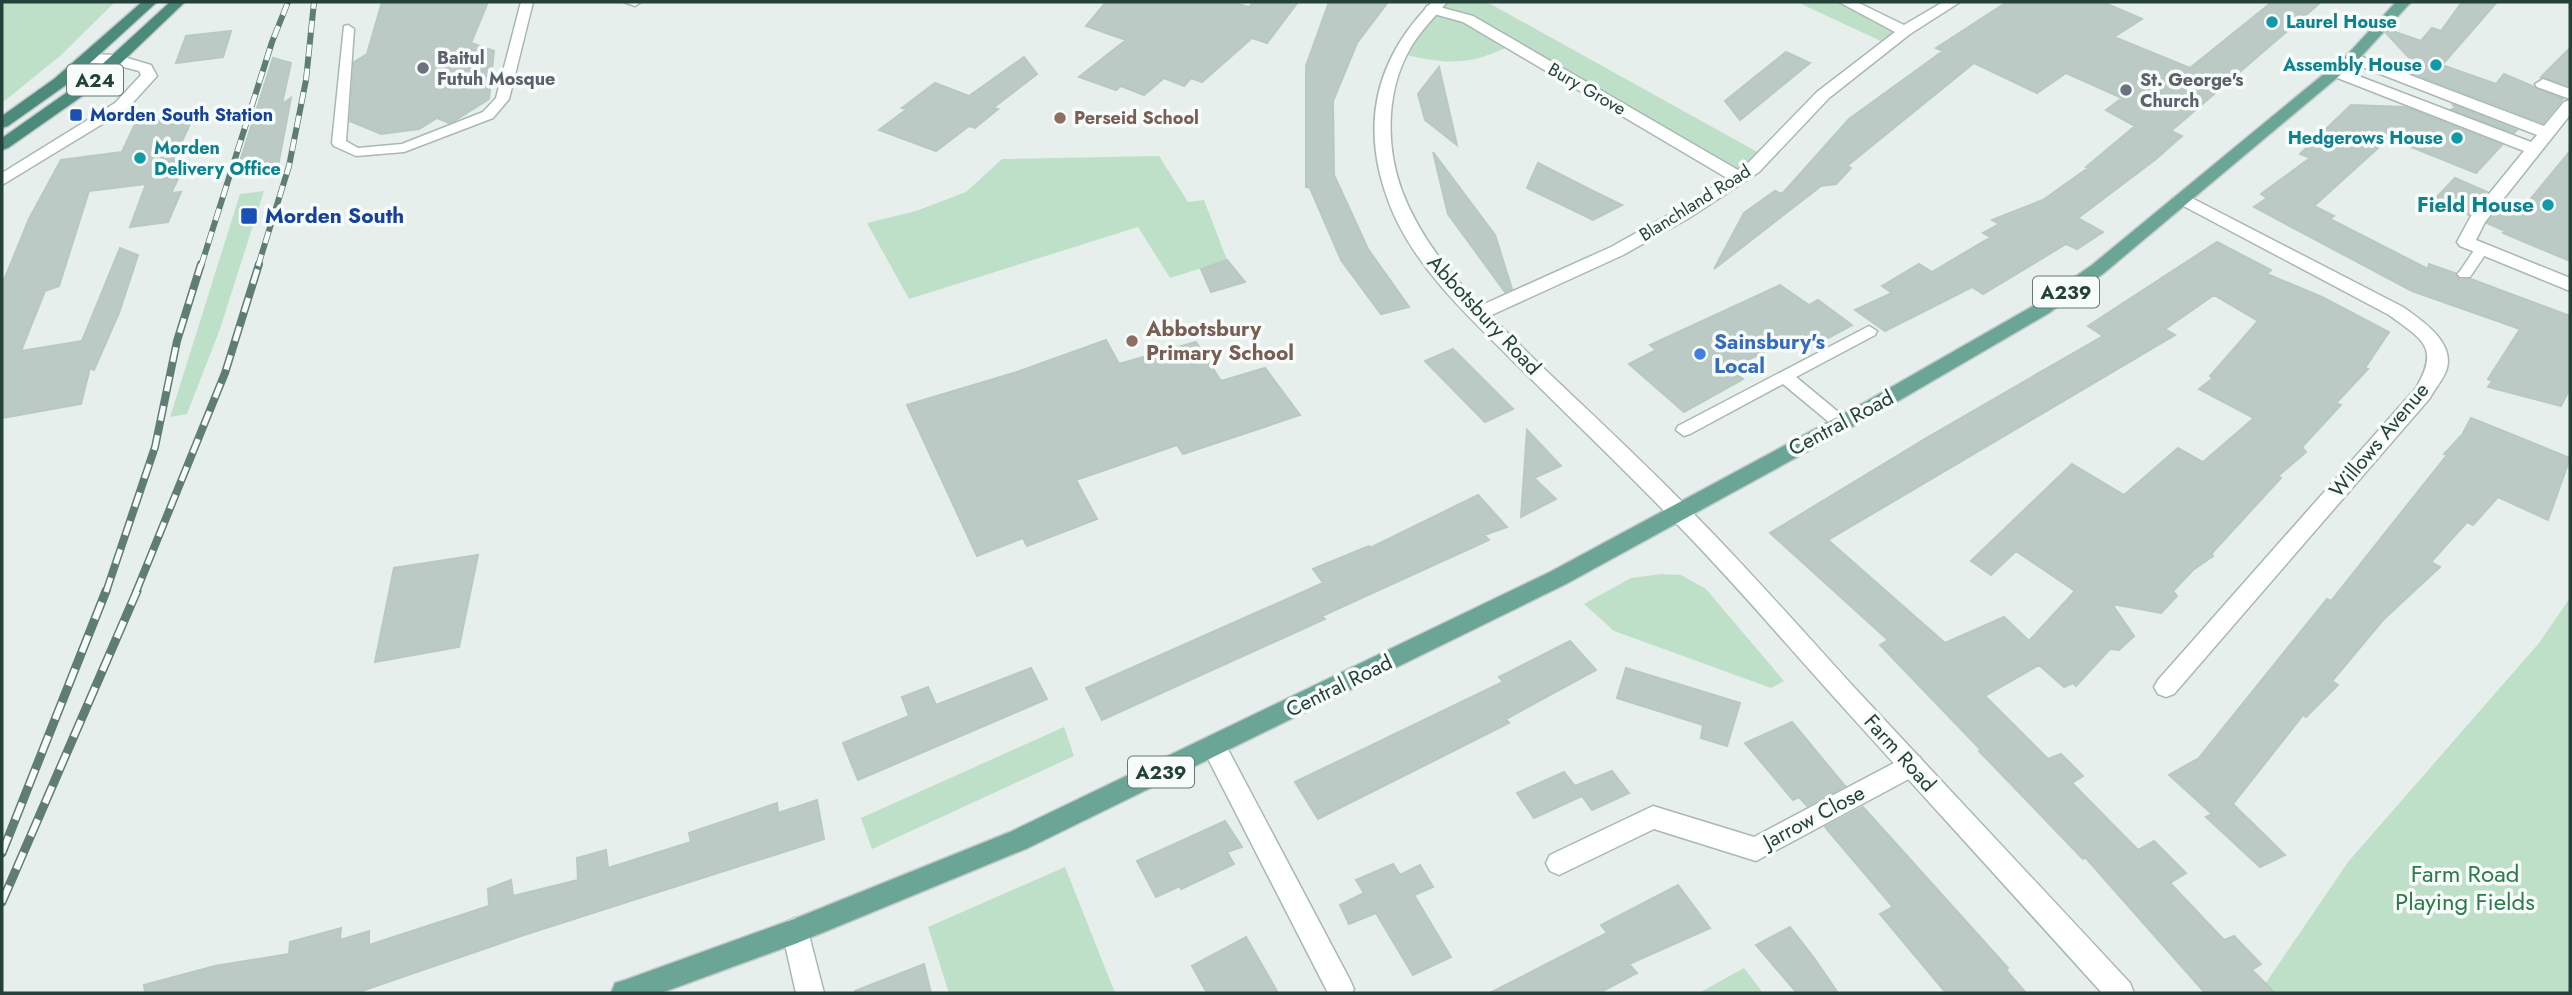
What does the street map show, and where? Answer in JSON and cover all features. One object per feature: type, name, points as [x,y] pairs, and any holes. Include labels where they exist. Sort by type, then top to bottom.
[{"type":"highway","name":"A24","points":[[2,123],[88,59],[150,2]]},
{"type":"highway","name":"A24","points":[[2,145],[61,106],[117,60],[178,2]]},
{"type":"main road","name":"Central Road","points":[[625,993],[795,931],[1019,840],[1558,579],[1680,513],[1754,469],[1842,424],[2042,309],[2098,269],[2335,72],[2404,2]]},
{"type":"street","points":[[1846,2],[1905,31]]},
{"type":"street","name":"Blanchland Road","points":[[1478,314],[1617,251],[1684,214],[1753,167],[1823,95],[1905,31],[1953,2]]},
{"type":"street","name":"Bury Grove","points":[[1436,5],[1468,19],[1738,177]]},
{"type":"street","name":"Abbotsbury Road","points":[[1436,5],[1406,40],[1391,68],[1384,95],[1382,131],[1386,172],[1404,218],[1436,268],[1478,314],[1680,513]]},
{"type":"street","points":[[2351,58],[2548,133]]},
{"type":"street","points":[[2,180],[121,106],[149,76],[146,68],[117,60],[88,59]]},
{"type":"street","points":[[2335,72],[2535,149]]},
{"type":"street","points":[[2543,84],[2570,94]]},
{"type":"street","points":[[2570,105],[2477,220],[2466,242],[2570,285]]},
{"type":"street","name":"Willows Avenue","points":[[2166,687],[2423,393],[2439,366],[2437,350],[2421,329],[2396,311],[2182,198]]},
{"type":"street","name":"Farm Road","points":[[1680,513],[2120,993]]},
{"type":"street","points":[[1214,747],[1340,989]]},
{"type":"street","name":"Jarrow Close","points":[[1559,863],[1653,817],[1756,849],[1911,765]]},
{"type":"street","points":[[795,931],[810,993]]},
{"type":"lane","points":[[348,29],[339,143],[356,152],[404,148],[488,115],[502,99],[527,2]]},
{"type":"lane","points":[[630,2],[635,2]]},
{"type":"lane","points":[[2465,274],[2482,249]]},
{"type":"lane","points":[[1684,429],[1869,331]]},
{"type":"lane","points":[[1784,376],[1842,424]]},
{"type":"green space","points":[[2,2],[115,2],[60,56],[2,103]]},
{"type":"green space","points":[[1444,2],[1487,2],[1761,154],[1737,173],[1514,44],[1472,60],[1434,60],[1402,54],[1433,12]]},
{"type":"green space","points":[[1797,2],[1840,2],[1900,31],[1885,43]]},
{"type":"green space","points":[[1159,156],[1188,202],[1204,200],[1227,260],[1170,278],[1138,227],[909,299],[867,223],[916,211],[966,192],[1002,159]]},
{"type":"green space","points":[[264,191],[220,329],[187,414],[170,417],[240,194]]},
{"type":"green space","points":[[1661,574],[1681,575],[1706,589],[1784,681],[1771,688],[1614,631],[1584,604],[1631,578]]},
{"type":"green space","name":"Farm Road Playing Fields","points":[[2570,598],[2570,993],[2259,993],[2348,862],[2539,643]]},
{"type":"green space","points":[[1064,727],[1074,756],[872,849],[861,818]]},
{"type":"green space","points":[[1065,867],[1115,993],[949,993],[928,927]]},
{"type":"green space","points":[[1744,968],[1763,993],[1699,993]]},
{"type":"building","name":"Baitul Futuh Mosque","points":[[382,2],[488,2],[471,43],[494,51],[489,99],[454,121],[449,123],[437,118],[419,129],[381,134],[350,121],[354,62],[367,54]]},
{"type":"building","points":[[1106,2],[1231,2],[1249,7],[1254,2],[1298,2],[1267,43],[1252,38],[1202,82],[1191,78],[1184,86],[1164,78],[1144,95],[1121,86],[1116,90],[1079,77],[1126,40],[1086,26]]},
{"type":"building","points":[[1329,2],[1388,2],[1357,43],[1333,101],[1334,175],[1368,249],[1409,307],[1381,314],[1341,260],[1310,188],[1306,187],[1306,66]]},
{"type":"building","points":[[2007,2],[2103,2],[2142,19],[2114,37],[2190,68],[2272,2],[2321,2],[2171,131],[2182,136],[2078,218],[2103,232],[2077,249],[2066,244],[1983,294],[1972,287],[1885,331],[1855,310],[1892,293],[1882,286],[1919,264],[1932,272],[1991,237],[1983,233],[1999,224],[1992,220],[2043,200],[2088,168],[2086,167],[2135,126],[2106,110],[2122,98],[2066,73],[2037,93],[1974,63],[1847,166],[1851,168],[1836,184],[1821,186],[1714,269],[1744,213],[1775,191],[1782,194],[1849,119],[1943,51],[1936,48]]},
{"type":"building","name":"Assembly House","points":[[2462,2],[2497,2],[2442,65],[2496,84],[2504,74],[2563,99],[2543,123],[2411,73],[2416,65],[2386,33],[2389,30],[2421,41],[2432,28],[2441,31]]},
{"type":"building","points":[[231,31],[223,57],[176,63],[186,36]]},
{"type":"building","points":[[2570,48],[2570,86],[2541,77]]},
{"type":"building","points":[[1786,52],[1810,63],[1740,120],[1725,101]]},
{"type":"building","points":[[1024,57],[1037,74],[993,108],[998,109],[975,128],[969,126],[936,151],[879,130],[935,83],[969,96]]},
{"type":"building","points":[[273,58],[291,63],[282,104],[291,98],[277,171],[235,177]]},
{"type":"building","points":[[1439,67],[1457,145],[1425,120],[1418,94]]},
{"type":"building","points":[[2351,105],[2405,107],[2502,145],[2476,173],[2389,138],[2314,206],[2334,216],[2330,219],[2428,269],[2429,264],[2455,273],[2460,280],[2471,279],[2570,316],[2570,388],[2561,406],[2488,387],[2492,381],[2488,379],[2520,329],[2412,291],[2254,207],[2267,198],[2261,194],[2310,158],[2300,154]]},
{"type":"building","points":[[2453,105],[2517,130],[2514,133],[2451,109],[2456,109]]},
{"type":"building","points":[[195,113],[173,161],[187,160],[171,193],[181,192],[168,222],[130,227],[146,184],[89,191],[59,286],[45,291],[21,351],[82,341],[120,248],[138,255],[119,313],[94,370],[90,368],[81,404],[2,418],[2,285],[29,219],[61,160],[122,152],[136,122]]},
{"type":"building","name":"Field House","points":[[2570,151],[2570,261],[2503,233],[2505,231],[2487,223],[2506,200],[2524,207]]},
{"type":"building","points":[[1433,152],[1495,235],[1512,289],[1505,292],[1448,214]]},
{"type":"building","points":[[1538,163],[1622,205],[1593,220],[1527,188]]},
{"type":"building","points":[[2455,178],[2487,192],[2469,215],[2434,200]]},
{"type":"building","points":[[2217,242],[2271,270],[2267,274],[2322,297],[2389,332],[2365,368],[2368,369],[2336,403],[2341,405],[2302,447],[2306,452],[2278,476],[2281,478],[2212,553],[2213,556],[2193,570],[2173,591],[2177,596],[2161,613],[2112,604],[2134,636],[2119,650],[2110,649],[2076,686],[2073,683],[2064,687],[2039,665],[1985,696],[2048,759],[2061,754],[2083,776],[2072,783],[2138,850],[2154,841],[2186,873],[2170,883],[2224,940],[2234,936],[2261,964],[2252,970],[2275,993],[2205,993],[2085,857],[2083,859],[1880,645],[1888,640],[1770,533],[1928,437],[2103,336],[2088,326]],"holes":[[[2214,295],[2258,321],[2210,376],[2213,378],[2199,389],[2254,418],[2203,462],[2178,448],[2124,495],[2072,464],[1971,561],[1991,575],[2016,551],[2075,591],[2029,641],[2004,617],[1945,643],[1828,540],[2175,335],[2165,329]]]},
{"type":"building","points":[[1227,260],[1245,282],[1211,292],[1201,269]]},
{"type":"building","points":[[1780,285],[1809,305],[1818,300],[1852,325],[1806,350],[1790,338],[1731,369],[1743,379],[1684,412],[1629,364],[1656,350],[1650,345]]},
{"type":"building","points":[[1106,340],[1119,364],[1196,342],[1221,381],[1265,368],[1300,415],[1183,454],[1177,445],[1076,480],[1097,519],[1027,546],[1023,538],[977,556],[907,405],[1017,372]]},
{"type":"building","points":[[1453,349],[1513,409],[1485,422],[1425,361]]},
{"type":"building","points":[[2471,418],[2570,458],[2548,520],[2498,497],[2473,525],[2467,522],[2431,562],[2440,567],[2383,620],[2332,681],[2338,685],[2306,717],[2303,715],[2233,804],[2285,855],[2260,867],[2206,817],[2212,814],[2169,775],[2199,758],[2327,599],[2331,601],[2447,455],[2444,454],[2462,435]]},
{"type":"building","points":[[1527,430],[1561,466],[1534,478],[1556,499],[1521,517]]},
{"type":"building","points":[[1478,495],[1507,527],[1484,535],[1489,540],[1322,616],[1325,619],[1102,720],[1086,688],[1323,583],[1313,569],[1369,546],[1370,548]]},
{"type":"building","points":[[478,555],[459,647],[375,662],[394,568]]},
{"type":"building","points":[[1570,641],[1596,670],[1506,719],[1509,723],[1318,819],[1295,782],[1503,682],[1499,677]]},
{"type":"building","points":[[1031,668],[1047,699],[858,780],[843,743],[909,716],[902,697],[928,687],[936,705]]},
{"type":"building","points":[[1626,668],[1740,703],[1727,746],[1701,738],[1703,725],[1617,698]]},
{"type":"building","points":[[1792,722],[1845,786],[1807,806],[1799,797],[1793,800],[1745,743]]},
{"type":"building","points":[[1612,771],[1629,793],[1592,810],[1582,796],[1534,818],[1517,793],[1564,772],[1575,786]]},
{"type":"building","points":[[817,800],[824,839],[524,935],[356,993],[145,993],[144,985],[215,966],[289,954],[290,942],[341,928],[340,940],[369,931],[369,945],[489,906],[488,889],[511,880],[513,896],[578,880],[577,858],[606,850],[608,868],[691,842],[689,833],[777,803],[778,813]]},
{"type":"building","points":[[1863,807],[2008,968],[2006,970],[2026,993],[1946,993],[1880,914],[1893,907],[1825,827]]},
{"type":"building","points":[[1225,821],[1242,847],[1227,852],[1234,864],[1181,889],[1180,886],[1156,897],[1137,861]]},
{"type":"building","points":[[1393,864],[1400,875],[1420,865],[1433,887],[1414,895],[1451,957],[1413,975],[1376,913],[1349,924],[1340,905],[1364,893],[1356,880]]},
{"type":"building","points":[[1678,885],[1710,928],[1629,964],[1637,973],[1599,993],[1490,993],[1607,933],[1601,925]]},
{"type":"building","points":[[1790,927],[1838,993],[1797,993],[1756,945]]},
{"type":"building","points":[[1246,937],[1278,993],[1207,993],[1192,966]]},
{"type":"building","points":[[924,964],[931,993],[855,993],[855,991]]},
{"type":"railway","points":[[201,266],[272,42],[288,2]]},
{"type":"railway","points":[[258,266],[289,166],[306,80],[314,2]]},
{"type":"railway","points":[[106,592],[155,447],[177,341],[201,264]]},
{"type":"railway","points":[[136,592],[225,373],[259,264]]},
{"type":"railway","points":[[2,853],[106,591]]},
{"type":"railway","points":[[2,902],[137,591]]},
{"type":"place","name":"Laurel House","points":[[2272,22]]},
{"type":"place","name":"Assembly House","points":[[2436,65]]},
{"type":"place","name":"Baitul Futuh Mosque","points":[[423,68]]},
{"type":"place","name":"St. George's Church","points":[[2126,90]]},
{"type":"place","name":"Morden South Station","points":[[76,115]]},
{"type":"place","name":"Perseid School","points":[[1060,118]]},
{"type":"place","name":"Hedgerows House","points":[[2457,138]]},
{"type":"place","name":"Morden Delivery Office","points":[[140,158]]},
{"type":"place","name":"Field House","points":[[2548,205]]},
{"type":"place","name":"Morden South","points":[[249,216]]},
{"type":"place","name":"Abbotsbury Primary School","points":[[1132,341]]},
{"type":"place","name":"Sainsbury's Local","points":[[1700,354]]}]
